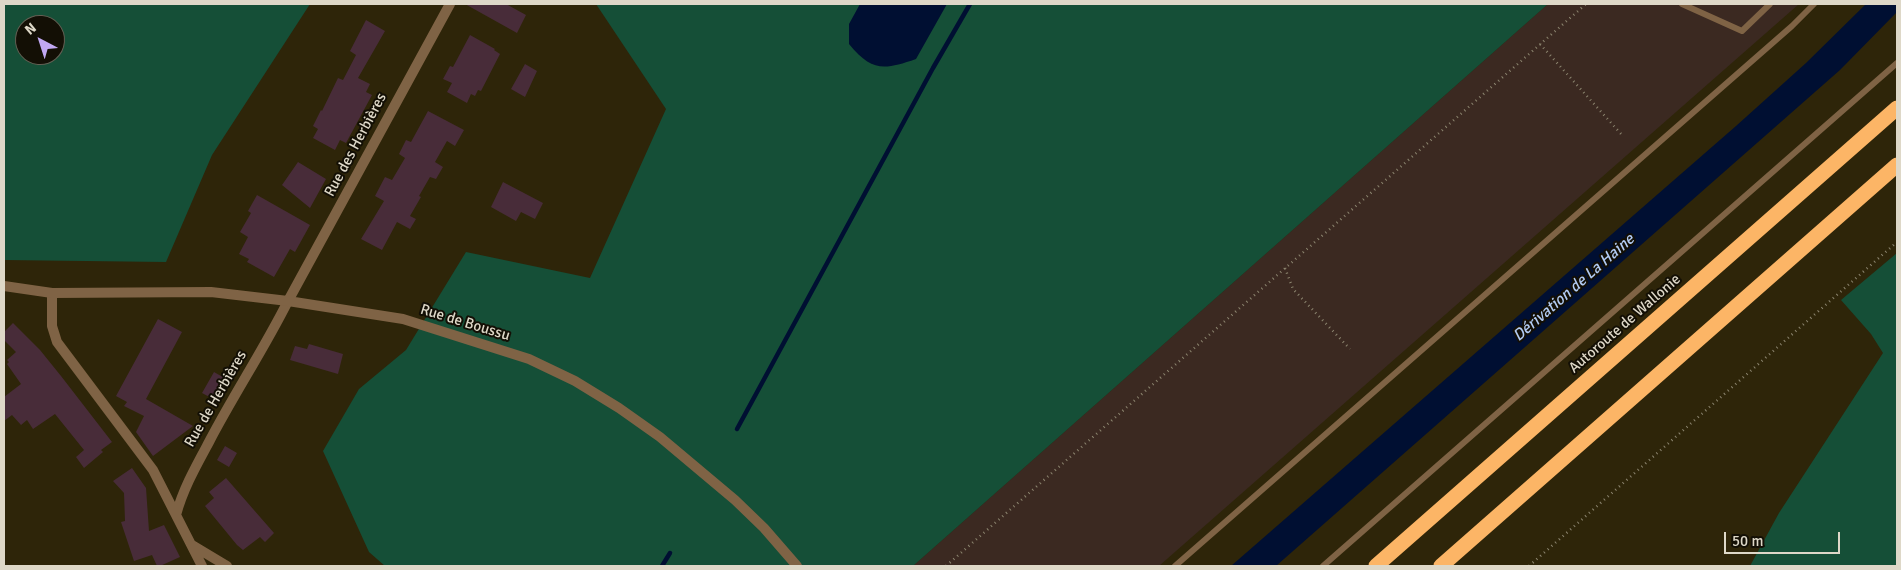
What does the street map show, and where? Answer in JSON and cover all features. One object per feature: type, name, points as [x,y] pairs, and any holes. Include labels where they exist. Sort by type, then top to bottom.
[{"type":"highway","name":"Autoroute de Wallonie","points":[[1376,566],[1897,108]]},
{"type":"highway","points":[[1441,566],[1897,165]]},
{"type":"street","name":"Rue des Herbières","points":[[288,301],[450,4]]},
{"type":"street","name":"Rue de Boussu","points":[[4,286],[52,293],[211,292],[288,301],[403,319],[529,359],[575,381],[619,408],[660,437],[735,500],[764,528],[797,566]]},
{"type":"street","points":[[52,293],[52,326],[57,342],[153,470],[202,566]]},
{"type":"street","name":"Rue de Herbières","points":[[176,515],[182,494],[196,465],[219,422],[268,340],[288,301]]},
{"type":"street","points":[[192,545],[227,566]]},
{"type":"lane","points":[[1682,4],[1742,30],[1770,4]]},
{"type":"lane","points":[[1174,566],[1785,33],[1814,4]]},
{"type":"lane","points":[[1323,566],[1897,63]]},
{"type":"path","points":[[946,566],[1586,4]]},
{"type":"path","points":[[1540,44],[1622,135]]},
{"type":"path","points":[[1529,566],[1897,242]]},
{"type":"path","points":[[1285,268],[1293,289],[1350,349]]},
{"type":"shaded area","points":[[1548,4],[1799,4],[1159,566],[913,566]]},
{"type":"green space","points":[[4,4],[310,4],[212,155],[166,262],[4,260]]},
{"type":"green space","points":[[596,4],[1548,4],[913,566],[385,566],[369,552],[323,451],[359,389],[406,350],[466,252],[590,278],[666,109]]},
{"type":"green space","points":[[1897,253],[1897,566],[1750,566],[1779,513],[1883,353],[1871,334],[1841,300]]},
{"type":"water","points":[[860,4],[947,4],[916,59],[895,65],[879,66],[865,60],[849,44],[849,24]]},
{"type":"water","name":"Dérivation de La Haine","points":[[1866,4],[1897,4],[1897,12],[1840,70],[1276,566],[1231,566],[1736,126],[1806,63]]},
{"type":"building","points":[[465,4],[506,4],[526,15],[517,33]]},
{"type":"building","points":[[366,20],[385,31],[358,78],[370,84],[366,92],[372,95],[346,143],[340,140],[335,150],[313,138],[318,129],[313,126],[338,78],[343,80],[356,55],[350,51]]},
{"type":"building","points":[[470,35],[495,49],[500,54],[481,91],[478,90],[475,96],[471,94],[467,103],[447,92],[452,83],[443,79],[450,66],[453,67]]},
{"type":"building","points":[[525,64],[537,71],[525,97],[511,89]]},
{"type":"building","points":[[428,111],[464,130],[455,146],[447,141],[435,162],[443,167],[436,179],[430,177],[419,196],[421,197],[410,216],[416,219],[410,229],[397,222],[382,250],[361,239],[384,201],[375,196],[385,177],[392,180],[405,158],[399,154],[406,140],[411,142]]},
{"type":"building","points":[[298,162],[326,179],[310,208],[282,185]]},
{"type":"building","points":[[503,182],[543,203],[535,219],[521,212],[516,221],[491,207]]},
{"type":"building","points":[[257,195],[310,225],[295,252],[290,249],[274,277],[247,262],[249,259],[239,254],[248,237],[240,232],[251,213],[248,211]]},
{"type":"building","points":[[158,319],[182,332],[146,399],[193,426],[153,456],[136,432],[144,416],[124,406],[127,402],[116,396]]},
{"type":"building","points":[[13,323],[40,350],[112,442],[101,450],[103,452],[84,468],[76,457],[84,450],[55,414],[33,429],[27,420],[21,425],[12,415],[4,421],[4,397],[21,384],[7,364],[9,362],[7,360],[16,352],[4,340],[4,332]]},
{"type":"building","points":[[309,344],[343,354],[338,374],[290,360],[295,346],[307,349]]},
{"type":"building","points":[[214,372],[228,380],[217,401],[202,393]]},
{"type":"building","points":[[225,446],[237,453],[229,467],[217,460]]},
{"type":"building","points":[[132,468],[146,488],[149,531],[164,525],[180,557],[160,566],[157,566],[152,555],[134,561],[121,522],[125,521],[124,493],[113,481]]},
{"type":"building","points":[[226,478],[274,533],[265,542],[260,537],[243,550],[205,506],[214,498],[209,492]]},
{"type":"waterway","points":[[737,429],[933,68],[970,4]]},
{"type":"waterway","points":[[662,566],[670,553]]}]
